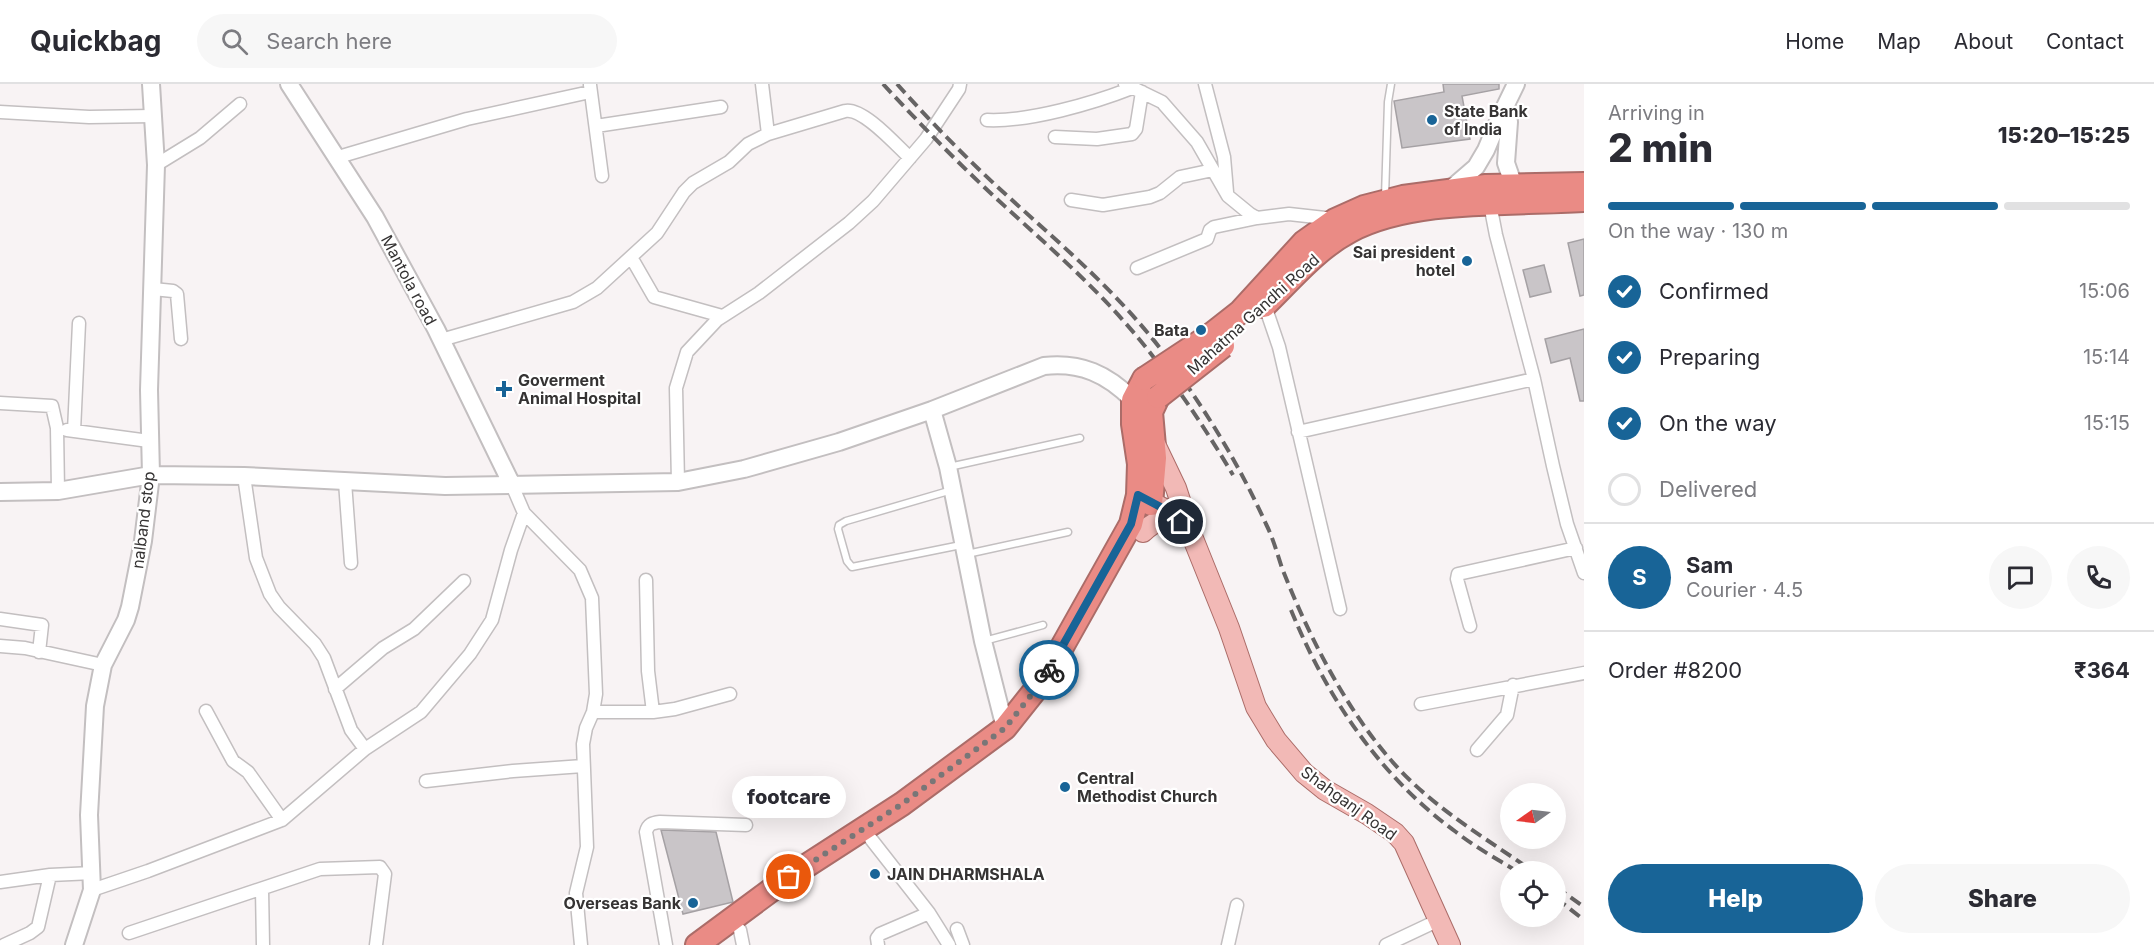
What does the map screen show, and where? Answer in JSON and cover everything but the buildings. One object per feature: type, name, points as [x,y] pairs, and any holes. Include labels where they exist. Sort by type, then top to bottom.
[{"type":"highway","name":"Mahatma Gandhi Road","points":[[718,945],[742,937],[871,839],[1016,737],[1046,700],[1148,520],[1133,424],[1133,400],[1264,306],[1307,262],[1348,232],[1373,221],[1488,195],[1514,186],[1584,184]]},
{"type":"highway","name":"Mahatma Gandhi Road","points":[[1217,340],[1304,242],[1335,220],[1364,207],[1403,197],[1447,192],[1541,203],[1584,200]]},
{"type":"highway","name":"Mahatma Gandhi Road","points":[[697,945],[789,877],[902,804],[1005,728],[1044,679],[1145,498],[1155,458],[1151,388]]},
{"type":"main road","name":"Shahganj Road","points":[[1154,442],[1176,488],[1256,707],[1276,740],[1304,773],[1325,790],[1395,833],[1404,843],[1450,945]]},
{"type":"main road","name":"Shahganj Road","points":[[1145,498],[1172,513],[1190,531]]},
{"type":"main road","points":[[1143,532],[1155,522],[1167,520],[1190,531]]},
{"type":"street","name":"nalband stop","points":[[74,945],[92,882],[89,815],[94,706],[103,664],[126,620],[130,607],[143,541],[151,475],[149,390],[156,165],[152,84]]},
{"type":"street","name":"Mantola road","points":[[289,84],[375,217],[441,340],[512,485]]},
{"type":"street","points":[[762,84],[768,134]]},
{"type":"street","points":[[678,482],[677,381],[687,352],[713,323],[759,293],[849,223],[873,201],[926,139],[960,84]]},
{"type":"street","points":[[1205,84],[1224,157],[1228,196]]},
{"type":"street","points":[[1447,192],[1476,167],[1516,84]]},
{"type":"street","points":[[335,158],[467,119],[590,88],[602,176]]},
{"type":"street","points":[[987,120],[1019,119],[1111,96],[1133,88],[1162,102],[1197,142],[1228,196],[1257,218]]},
{"type":"street","points":[[1055,137],[1097,140],[1132,134],[1136,129],[1133,88]]},
{"type":"street","points":[[156,165],[200,138],[240,104]]},
{"type":"street","points":[[596,126],[721,107]]},
{"type":"street","points":[[1506,107],[1509,122],[1506,163],[1514,186]]},
{"type":"street","points":[[441,340],[573,302],[597,288],[657,233],[684,192],[693,183],[729,162],[748,144],[768,134],[850,110],[867,119],[910,158]]},
{"type":"street","points":[[0,112],[89,117],[153,116]]},
{"type":"street","points":[[1071,200],[1103,204],[1150,197],[1160,193],[1180,177],[1213,170]]},
{"type":"street","points":[[1488,195],[1496,235],[1534,379],[1552,466],[1584,573]]},
{"type":"street","points":[[1137,268],[1207,239],[1210,230],[1214,227],[1289,214],[1335,220]]},
{"type":"street","points":[[631,257],[654,297],[722,316]]},
{"type":"street","points":[[153,289],[172,291],[177,294],[181,339]]},
{"type":"street","points":[[1264,306],[1280,347],[1340,609]]},
{"type":"street","points":[[74,431],[79,323]]},
{"type":"street","points":[[0,492],[58,491],[151,475],[244,476],[445,486],[678,482],[744,469],[839,442],[932,410],[1033,369],[1056,364],[1086,369],[1109,378],[1133,400]]},
{"type":"street","points":[[1298,432],[1534,379]]},
{"type":"street","points":[[0,403],[52,406],[57,429],[58,491]]},
{"type":"street","points":[[932,410],[948,468],[983,641],[1005,728]]},
{"type":"street","points":[[57,429],[149,441]]},
{"type":"street","points":[[244,476],[256,558],[270,594],[279,607],[315,644],[324,658],[351,730],[365,749]]},
{"type":"street","points":[[345,482],[351,563]]},
{"type":"street","points":[[512,485],[526,516],[580,570],[592,598],[596,694],[583,744],[587,847],[576,893],[581,945]]},
{"type":"street","points":[[0,882],[50,875],[92,882],[148,871],[282,820],[365,749],[421,712],[435,697],[492,620],[511,550],[526,516]]},
{"type":"street","points":[[1470,626],[1457,579],[1458,574],[1576,548]]},
{"type":"street","points":[[646,580],[648,671],[653,712]]},
{"type":"street","points":[[335,689],[383,648],[414,628],[464,581]]},
{"type":"street","points":[[0,619],[42,625],[39,651]]},
{"type":"street","points":[[0,646],[103,664]]},
{"type":"street","points":[[1420,704],[1584,673]]},
{"type":"street","points":[[1477,750],[1507,715],[1513,686]]},
{"type":"street","points":[[593,712],[653,712],[675,709],[730,694]]},
{"type":"street","points":[[206,711],[233,761],[248,772],[282,820]]},
{"type":"street","points":[[426,781],[583,766]]},
{"type":"street","points":[[666,945],[646,832],[648,826],[660,822],[746,825]]},
{"type":"street","points":[[871,839],[928,913],[949,945]]},
{"type":"street","points":[[129,933],[330,867],[382,868],[385,874],[376,945]]},
{"type":"street","points":[[4,945],[38,927],[50,875]]},
{"type":"street","points":[[262,889],[263,945]]},
{"type":"street","points":[[1228,945],[1237,905]]},
{"type":"street","points":[[878,945],[879,935],[928,913]]},
{"type":"street","points":[[1386,945],[1439,920]]},
{"type":"street","points":[[957,929],[963,945]]},
{"type":"lane","points":[[1384,202],[1388,102],[1391,84]]},
{"type":"lane","points":[[948,468],[1080,438]]},
{"type":"lane","points":[[953,490],[839,525],[838,529],[847,561],[852,567],[1068,532]]},
{"type":"lane","points":[[983,641],[1043,625]]},
{"type":"railway","points":[[883,84],[954,158],[1110,306],[1176,387],[1233,475]]},
{"type":"railway","points":[[897,84],[975,165],[1067,249],[1148,333],[1194,396],[1233,458],[1268,529],[1304,621],[1331,674],[1363,724],[1380,747],[1413,783],[1463,824],[1518,861]]},
{"type":"railway","points":[[1291,610],[1305,642],[1339,704],[1358,733],[1380,760],[1429,810],[1471,843],[1500,861]]},
{"type":"railway","points":[[1566,894],[1584,907]]},
{"type":"railway","points":[[1566,906],[1584,920]]},
{"type":"way so far","points":[[789,877],[902,804],[1005,728],[1049,670]]},
{"type":"place","name":"State Bank of India","points":[[1432,120]]},
{"type":"place","name":"Sai president hotel","points":[[1467,261]]},
{"type":"place","name":"Bata","points":[[1201,330]]},
{"type":"place","name":"Goverment Animal Hospital","points":[[504,389]]},
{"type":"place","name":"Central Methodist Church","points":[[1065,787]]},
{"type":"place","name":"JAIN DHARMSHALA","points":[[875,874]]},
{"type":"place","name":"footcare","points":[[789,877]]},
{"type":"place","name":"Overseas Bank","points":[[693,903]]},
{"type":"route","points":[[1049,670],[1131,524],[1138,495],[1172,513],[1181,522]]}]
